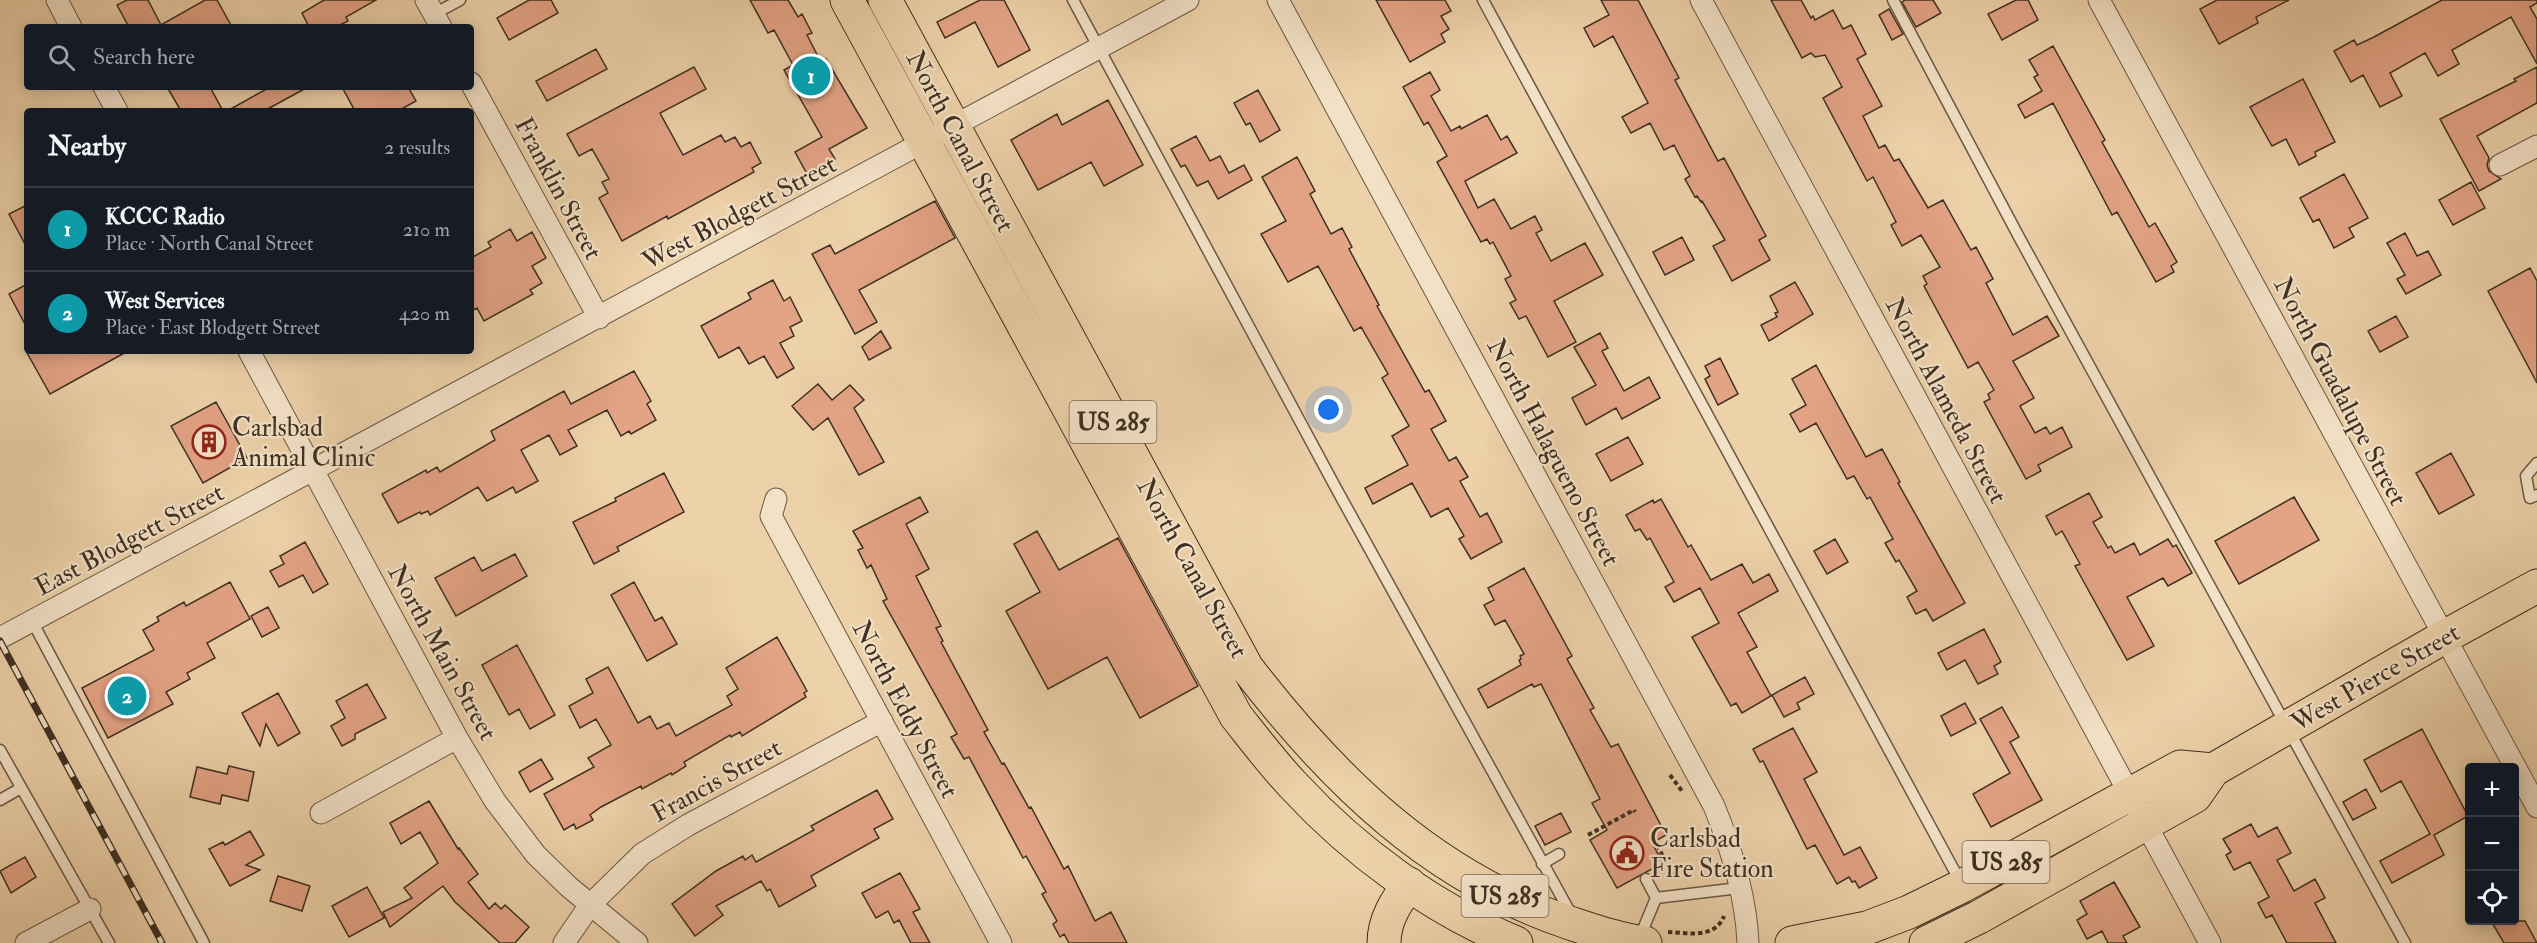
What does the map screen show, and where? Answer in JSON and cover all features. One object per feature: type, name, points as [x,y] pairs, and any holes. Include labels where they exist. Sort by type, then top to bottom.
[{"type":"main road","name":"North Canal Street","points":[[847,0],[1236,716],[1274,764],[1349,840],[1409,884],[1462,917],[1516,943]]},
{"type":"main road","name":"North Canal Street","points":[[885,0],[1246,668],[1347,785],[1420,845],[1461,872],[1540,913],[1641,943]]},
{"type":"main road","name":"West Pierce Street","points":[[1926,943],[2146,825],[2195,796],[2213,770],[2537,586]]},
{"type":"main road","name":"US 285","points":[[1791,943],[1867,928],[1909,912],[1962,886],[2180,766],[2213,770]]},
{"type":"main road","points":[[1381,814],[1406,856],[1411,872],[1409,884],[1394,905],[1384,932],[1384,943]]},
{"type":"street","points":[[57,0],[69,24]]},
{"type":"street","name":"West Blodgett Street","points":[[314,471],[1188,0]]},
{"type":"street","name":"North Halagueno Street","points":[[1278,0],[1714,807],[1725,834],[1739,888],[1747,922],[1748,943]]},
{"type":"street","name":"North Alameda Street","points":[[1701,0],[2210,943]]},
{"type":"street","name":"North Guadalupe Street","points":[[2099,0],[2536,804]]},
{"type":"street","name":"Franklin Street","points":[[474,89],[599,318]]},
{"type":"street","points":[[106,90],[115,108]]},
{"type":"street","points":[[2500,165],[2537,146]]},
{"type":"street","name":"North Main Street","points":[[251,354],[457,738],[495,801],[521,838],[552,871],[637,943]]},
{"type":"street","name":"East Blodgett Street","points":[[0,638],[314,471]]},
{"type":"street","name":"North Eddy Street","points":[[776,499],[771,516],[1001,943]]},
{"type":"street","name":"Francis Street","points":[[564,943],[590,905],[642,854],[688,825],[882,721]]},
{"type":"street","points":[[321,813],[457,738]]},
{"type":"street","points":[[26,943],[90,909]]},
{"type":"lane","points":[[434,14],[460,0]]},
{"type":"lane","points":[[1073,0],[1326,469],[1577,925]]},
{"type":"lane","points":[[1482,0],[1962,886]]},
{"type":"lane","points":[[1893,0],[2019,237],[2405,943]]},
{"type":"lane","points":[[2534,497],[2526,476],[2537,463]]},
{"type":"lane","points":[[32,621],[204,943]]},
{"type":"lane","points":[[0,750],[109,943]]},
{"type":"lane","points":[[0,800],[21,789]]},
{"type":"lane","points":[[1542,864],[1559,854]]},
{"type":"lane","points":[[1641,943],[1656,898],[1646,879]]},
{"type":"lane","points":[[1656,898],[1739,888]]},
{"type":"path","points":[[1588,835],[1634,810],[1635,812]]},
{"type":"path","points":[[1657,845],[1674,877]]},
{"type":"building","points":[[127,0],[148,0],[160,24],[127,24],[117,5]]},
{"type":"building","points":[[205,0],[217,0],[230,24],[163,24]]},
{"type":"building","points":[[324,0],[376,0],[346,17],[348,21],[342,24],[308,24],[302,13]]},
{"type":"building","points":[[529,0],[551,0],[558,13],[509,40],[497,18]]},
{"type":"building","points":[[750,0],[788,0],[798,17],[802,14],[812,33],[807,35],[821,62],[826,59],[867,128],[829,149],[835,159],[807,174],[795,152],[822,137],[784,70],[793,65],[774,30],[768,33]]},
{"type":"building","points":[[980,0],[1004,0],[1030,50],[998,67],[975,22],[945,38],[937,22]]},
{"type":"building","points":[[1376,0],[1445,0],[1451,11],[1441,16],[1449,29],[1441,34],[1445,42],[1410,62]]},
{"type":"building","points":[[1601,0],[1638,0],[1679,78],[1675,80],[1718,161],[1724,158],[1766,236],[1759,240],[1770,260],[1732,281],[1713,246],[1725,240],[1702,201],[1697,196],[1695,197],[1685,179],[1690,176],[1674,145],[1664,150],[1650,123],[1631,133],[1622,117],[1648,103],[1613,36],[1594,47],[1584,28],[1609,15]]},
{"type":"building","points":[[1771,0],[1801,0],[1811,18],[1813,16],[1815,20],[1833,10],[1843,29],[1851,25],[1866,54],[1857,59],[1882,106],[1863,116],[1879,148],[1885,145],[1894,161],[1899,159],[1928,208],[1943,200],[1971,250],[1976,247],[1993,279],[1986,283],[2013,335],[2047,316],[2059,336],[2013,361],[2034,398],[2020,406],[2035,433],[2046,427],[2050,434],[2062,427],[2072,447],[2038,465],[2041,471],[2026,479],[1984,402],[1990,399],[1988,394],[1994,390],[1978,362],[1968,368],[1924,286],[1927,284],[1923,276],[1940,267],[1921,235],[1902,246],[1891,225],[1896,222],[1873,177],[1867,181],[1823,98],[1842,87],[1825,55],[1815,57],[1811,53],[1802,58]]},
{"type":"building","points":[[1905,0],[1933,0],[1941,13],[1916,27],[1902,2]]},
{"type":"building","points":[[2016,0],[2028,0],[2038,20],[2002,40],[1988,14]]},
{"type":"building","points":[[2217,0],[2289,0],[2256,17],[2258,23],[2219,44],[2200,9]]},
{"type":"building","points":[[2442,0],[2537,0],[2537,3],[2530,7],[2537,19],[2537,64],[2511,17],[2452,50],[2459,64],[2438,76],[2425,53],[2390,73],[2402,96],[2380,107],[2363,75],[2351,82],[2334,51],[2354,40],[2357,45],[2374,37]]},
{"type":"building","points":[[1889,9],[1903,34],[1892,40],[1879,15]]},
{"type":"building","points":[[2053,46],[2105,140],[2102,142],[2149,227],[2155,223],[2177,262],[2171,266],[2174,272],[2156,282],[2117,212],[2112,215],[2053,103],[2025,118],[2018,105],[2042,91],[2034,77],[2038,75],[2029,60]]},
{"type":"building","points":[[596,49],[607,69],[547,101],[536,81]]},
{"type":"building","points":[[694,67],[706,89],[660,113],[683,155],[721,135],[725,142],[735,137],[741,147],[750,142],[761,163],[752,168],[754,172],[668,219],[667,216],[622,241],[599,198],[608,193],[602,182],[609,179],[592,149],[579,156],[567,134]]},
{"type":"building","points":[[2537,67],[2537,103],[2477,136],[2489,158],[2487,165],[2489,171],[2501,179],[2479,191],[2440,119],[2516,81],[2514,79]]},
{"type":"building","points":[[1430,72],[1440,90],[1431,96],[1451,131],[1460,126],[1461,129],[1487,115],[1501,140],[1507,136],[1517,153],[1465,181],[1478,208],[1494,199],[1511,229],[1535,216],[1542,230],[1536,233],[1551,261],[1585,243],[1603,275],[1554,301],[1576,342],[1548,357],[1526,316],[1519,319],[1510,303],[1516,300],[1505,279],[1511,276],[1493,242],[1490,244],[1487,239],[1481,242],[1437,162],[1447,156],[1428,122],[1424,125],[1403,87]]},
{"type":"building","points":[[2303,79],[2335,142],[2315,152],[2316,156],[2299,165],[2286,139],[2272,146],[2250,107]]},
{"type":"building","points":[[169,90],[212,90],[221,108],[179,108]]},
{"type":"building","points":[[265,90],[302,90],[270,108],[232,108]]},
{"type":"building","points":[[344,90],[410,90],[416,101],[403,108],[353,108]]},
{"type":"building","points":[[1258,90],[1280,130],[1260,142],[1250,123],[1246,125],[1234,103]]},
{"type":"building","points":[[1108,100],[1143,165],[1104,186],[1091,162],[1038,190],[1011,140],[1057,114],[1062,125]]},
{"type":"building","points":[[1196,136],[1210,161],[1220,156],[1229,173],[1244,165],[1252,180],[1218,199],[1208,181],[1197,186],[1185,165],[1181,167],[1171,149]]},
{"type":"building","points":[[1297,157],[1315,191],[1310,194],[1331,234],[1342,228],[1352,247],[1349,249],[1379,305],[1377,306],[1425,392],[1429,390],[1446,421],[1431,429],[1449,461],[1456,457],[1468,477],[1460,481],[1480,517],[1487,513],[1502,542],[1471,559],[1459,539],[1464,536],[1448,508],[1431,517],[1412,483],[1373,504],[1365,488],[1408,465],[1392,436],[1409,426],[1382,378],[1388,374],[1361,327],[1354,331],[1318,266],[1288,282],[1261,234],[1286,221],[1262,177]]},
{"type":"building","points":[[2344,174],[2368,218],[2349,228],[2354,237],[2334,248],[2319,219],[2313,222],[2300,198]]},
{"type":"building","points":[[2471,182],[2485,208],[2453,225],[2439,200]]},
{"type":"building","points":[[935,201],[955,238],[859,290],[877,322],[855,334],[812,254],[830,245],[835,254]]},
{"type":"building","points":[[24,206],[24,242],[9,214]]},
{"type":"building","points":[[510,229],[517,241],[532,232],[546,258],[532,266],[542,283],[530,290],[533,294],[484,321],[477,308],[474,310],[474,256],[491,247],[488,242]]},
{"type":"building","points":[[2405,233],[2417,256],[2428,251],[2441,275],[2406,294],[2397,279],[2405,275],[2387,243]]},
{"type":"building","points":[[1682,237],[1694,260],[1665,275],[1653,252]]},
{"type":"building","points":[[2530,268],[2537,281],[2537,383],[2488,291]]},
{"type":"building","points":[[773,280],[784,301],[790,297],[802,321],[790,327],[794,336],[780,343],[794,368],[777,378],[764,356],[749,364],[739,347],[719,358],[701,326],[751,299],[748,293]]},
{"type":"building","points":[[1795,282],[1813,314],[1769,341],[1761,325],[1777,317],[1775,313],[1778,312],[1770,296]]},
{"type":"building","points":[[24,286],[24,322],[9,294]]},
{"type":"building","points":[[2396,316],[2408,337],[2380,352],[2368,331]]},
{"type":"building","points":[[881,331],[891,348],[869,360],[862,347]]},
{"type":"building","points":[[1600,333],[1608,348],[1602,351],[1624,391],[1649,377],[1660,398],[1622,419],[1616,408],[1586,425],[1572,398],[1596,385],[1574,347]]},
{"type":"building","points":[[28,354],[123,354],[50,394]]},
{"type":"building","points":[[1720,358],[1738,394],[1718,405],[1705,379],[1710,376],[1705,366]]},
{"type":"building","points":[[1816,365],[1866,457],[1882,449],[1900,482],[1898,483],[1965,603],[1933,621],[1926,609],[1916,614],[1907,597],[1917,591],[1899,560],[1896,562],[1885,543],[1893,539],[1870,497],[1867,499],[1854,476],[1847,479],[1816,423],[1800,432],[1790,414],[1806,405],[1792,379]]},
{"type":"building","points":[[634,371],[651,401],[647,404],[656,420],[631,434],[629,431],[621,436],[607,410],[568,430],[577,446],[560,455],[549,435],[521,450],[538,481],[516,493],[513,487],[487,501],[478,487],[430,515],[428,511],[421,514],[420,512],[398,523],[382,494],[426,470],[427,473],[437,467],[440,472],[495,440],[491,431],[564,391],[571,404]]},
{"type":"building","points":[[818,384],[832,400],[850,385],[864,400],[854,408],[884,462],[859,475],[828,418],[813,430],[792,406]]},
{"type":"building","name":"Carlsbad Animal Clinic","points":[[216,402],[247,458],[203,483],[171,426]]},
{"type":"building","points":[[1628,437],[1643,464],[1611,481],[1596,454]]},
{"type":"building","points":[[2451,453],[2474,495],[2439,514],[2416,473]]},
{"type":"building","points":[[664,473],[684,512],[617,547],[619,551],[594,564],[573,522],[616,501],[615,498]]},
{"type":"building","points":[[2089,493],[2102,517],[2093,522],[2108,548],[2111,546],[2115,553],[2134,543],[2140,555],[2168,539],[2173,547],[2176,545],[2192,573],[2168,586],[2163,578],[2127,597],[2154,646],[2127,660],[2075,566],[2080,564],[2062,531],[2056,535],[2046,516]]},
{"type":"building","points":[[920,497],[928,512],[906,524],[929,569],[916,576],[941,626],[936,628],[943,641],[941,642],[988,730],[984,732],[1029,808],[1031,807],[1064,869],[1068,866],[1095,921],[1111,912],[1127,943],[1069,943],[1064,934],[1060,937],[1053,924],[1057,921],[1042,894],[1046,892],[1026,856],[1023,858],[969,757],[964,759],[951,737],[957,734],[883,601],[887,599],[871,565],[867,568],[858,550],[863,548],[853,531]]},
{"type":"building","points":[[2294,497],[2319,540],[2239,584],[2215,541]]},
{"type":"building","points":[[1661,499],[1688,547],[1691,545],[1711,580],[1742,564],[1753,583],[1769,574],[1778,591],[1738,613],[1757,647],[1747,652],[1771,696],[1742,713],[1736,703],[1731,706],[1692,637],[1719,623],[1700,588],[1674,602],[1665,587],[1674,582],[1650,538],[1647,540],[1640,529],[1635,531],[1626,515],[1653,500],[1654,503]]},
{"type":"building","points":[[1037,531],[1059,570],[1118,538],[1198,686],[1140,718],[1107,657],[1048,689],[1006,611],[1040,592],[1014,544]]},
{"type":"building","points":[[1835,539],[1848,562],[1827,574],[1814,551]]},
{"type":"building","points":[[305,542],[328,584],[313,593],[303,575],[279,587],[270,571],[284,564],[280,556]]},
{"type":"building","points":[[515,554],[527,576],[456,616],[435,578],[474,557],[482,571]]},
{"type":"building","points":[[1524,568],[1572,656],[1567,659],[1594,708],[1590,710],[1611,747],[1618,744],[1666,835],[1652,843],[1663,863],[1617,888],[1590,840],[1607,830],[1592,803],[1600,799],[1541,684],[1534,687],[1532,684],[1488,708],[1478,689],[1521,665],[1520,656],[1524,654],[1505,620],[1495,625],[1484,605],[1494,600],[1488,588]]},
{"type":"building","points":[[230,582],[250,619],[207,643],[215,658],[187,673],[190,679],[166,692],[173,704],[108,738],[82,688],[154,650],[143,630],[159,621],[157,617],[184,602],[186,606]]},
{"type":"building","points":[[634,582],[655,621],[662,617],[677,644],[647,661],[611,595]]},
{"type":"building","points":[[268,607],[279,628],[262,637],[251,616]]},
{"type":"building","points":[[1984,629],[2001,662],[1994,666],[1998,674],[1978,684],[1965,660],[1947,670],[1938,653]]},
{"type":"building","points":[[777,637],[807,691],[804,693],[806,697],[742,736],[740,732],[731,737],[730,735],[684,762],[686,766],[672,775],[671,773],[642,789],[641,786],[601,807],[590,815],[593,820],[576,829],[574,824],[564,830],[544,794],[594,767],[588,758],[611,745],[596,719],[580,728],[569,706],[593,693],[586,679],[608,667],[638,723],[650,716],[657,729],[669,723],[676,736],[732,705],[727,696],[738,689],[726,668]]},
{"type":"building","points":[[517,645],[555,715],[530,729],[519,709],[509,715],[482,665]]},
{"type":"building","points":[[1805,677],[1814,694],[1797,703],[1800,709],[1784,717],[1772,695]]},
{"type":"building","points":[[367,684],[386,718],[355,734],[355,739],[342,746],[331,726],[345,718],[336,701]]},
{"type":"building","points":[[278,693],[300,733],[278,746],[266,724],[260,746],[242,713]]},
{"type":"building","points":[[1965,703],[1976,723],[1951,736],[1941,716]]},
{"type":"building","points":[[2002,707],[2019,737],[2010,742],[2042,800],[1991,827],[1973,794],[2010,773],[1980,719]]},
{"type":"building","points":[[1793,728],[1817,772],[1804,779],[1844,855],[1860,847],[1877,878],[1859,888],[1849,877],[1837,884],[1815,845],[1807,849],[1763,761],[1760,762],[1753,749]]},
{"type":"building","points":[[2422,729],[2465,810],[2465,818],[2434,835],[2444,855],[2392,883],[2380,861],[2430,834],[2401,781],[2381,792],[2364,760]]},
{"type":"building","points":[[541,759],[553,779],[530,792],[519,772]]},
{"type":"building","points":[[229,766],[254,772],[248,801],[222,795],[220,804],[190,797],[197,767],[227,774]]},
{"type":"building","points":[[2366,789],[2376,808],[2353,820],[2343,802]]},
{"type":"building","points":[[877,790],[893,819],[874,829],[879,838],[811,876],[816,886],[779,907],[770,889],[767,891],[761,881],[716,906],[723,915],[695,936],[672,904],[716,871],[743,856],[745,860],[752,855],[756,862],[814,830],[811,826]]},
{"type":"building","points":[[429,801],[458,849],[478,874],[468,882],[489,909],[495,903],[501,909],[505,905],[529,927],[515,943],[500,943],[455,902],[443,886],[390,927],[383,912],[412,898],[404,888],[438,863],[420,832],[401,844],[390,823]]},
{"type":"building","points":[[1561,813],[1571,832],[1545,845],[1535,826]]},
{"type":"building","points":[[2251,824],[2258,837],[2277,827],[2291,853],[2277,860],[2294,891],[2315,879],[2325,898],[2315,903],[2336,943],[2287,943],[2272,915],[2266,918],[2258,903],[2269,897],[2250,862],[2234,870],[2226,855],[2231,852],[2223,839]]},
{"type":"building","points":[[250,831],[264,855],[246,865],[260,870],[230,886],[209,849],[223,842],[225,845]]},
{"type":"building","points":[[25,857],[36,877],[11,893],[0,871]]},
{"type":"building","points":[[900,873],[920,909],[913,912],[930,943],[911,943],[899,920],[894,923],[888,911],[876,918],[862,893]]},
{"type":"building","points":[[278,876],[310,886],[302,911],[270,901]]},
{"type":"building","points":[[2114,882],[2140,927],[2123,936],[2127,943],[2108,943],[2102,931],[2087,939],[2077,920],[2087,914],[2080,901]]},
{"type":"building","points":[[367,887],[384,918],[349,937],[332,906]]},
{"type":"building","points":[[2519,921],[2525,921],[2537,943],[2504,943],[2493,925],[2519,925]]},
{"type":"railway","points":[[0,641],[162,943]]},
{"type":"place","name":"KCCC Radio","points":[[811,76]]},
{"type":"place","name":"Carlsbad Animal Clinic","points":[[209,442]]},
{"type":"place","name":"West Services","points":[[127,696]]},
{"type":"place","name":"Carlsbad Fire Station","points":[[1627,853]]}]
